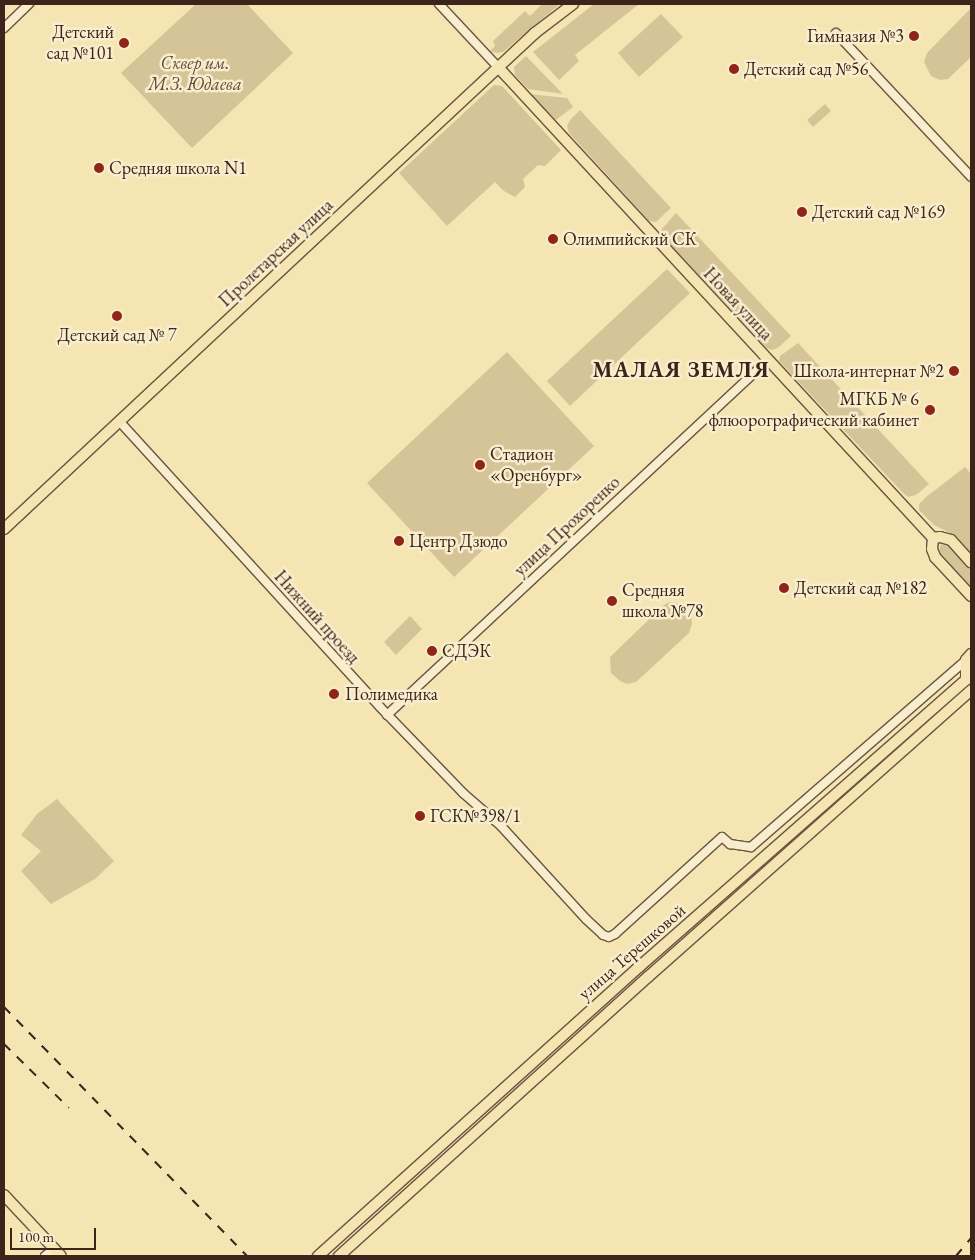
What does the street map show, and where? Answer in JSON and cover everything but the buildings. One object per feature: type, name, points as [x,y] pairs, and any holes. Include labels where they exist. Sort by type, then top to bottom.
[{"type":"main road","name":"Пролетарская улица","points":[[4,529],[498,67],[535,33],[573,4]]},
{"type":"main road","name":"Новая улица","points":[[498,67],[933,538],[932,549],[935,557],[971,596]]},
{"type":"main road","points":[[933,538],[940,536],[951,540],[971,562]]},
{"type":"main road","points":[[968,657],[969,678]]},
{"type":"main road","name":"улица Терешковой","points":[[318,1256],[577,1022],[969,678]]},
{"type":"main road","name":"улица Терешковой","points":[[339,1256],[971,690]]},
{"type":"main road","points":[[876,760],[877,765],[884,768]]},
{"type":"main road","points":[[4,1195],[57,1252]]},
{"type":"street","points":[[4,28],[29,4]]},
{"type":"street","name":"Новая улица","points":[[439,4],[498,67]]},
{"type":"street","points":[[836,33],[971,177]]},
{"type":"street","name":"улица Прохоренко","points":[[387,715],[768,360]]},
{"type":"street","name":"Нижний проезд","points":[[119,421],[387,715],[463,793],[501,826],[603,935],[609,937],[615,934],[722,837],[730,844],[751,847],[801,802]]},
{"type":"street","points":[[813,815],[801,802],[968,657]]},
{"type":"street","points":[[46,1256],[57,1252]]},
{"type":"green space","name":"Сквер им. М.З. Юдаева","points":[[196,4],[247,4],[293,53],[192,148],[121,73]]},
{"type":"green space","points":[[542,4],[560,4],[503,52],[490,51],[495,46],[493,41],[525,11],[530,16]]},
{"type":"green space","points":[[594,4],[639,4],[575,55],[579,61],[559,80],[533,52]]},
{"type":"green space","points":[[971,8],[971,57],[948,79],[940,80],[931,76],[924,62],[927,53]]},
{"type":"green space","points":[[661,14],[683,37],[639,77],[618,53]]},
{"type":"green space","points":[[526,56],[563,94],[528,89],[515,75],[514,67]]},
{"type":"green space","points":[[494,85],[502,86],[561,150],[545,166],[538,165],[523,179],[525,187],[515,197],[504,191],[495,182],[447,226],[399,173]]},
{"type":"green space","points":[[529,94],[567,98],[573,107],[556,120]]},
{"type":"green space","points":[[825,104],[831,111],[813,127],[807,120]]},
{"type":"green space","points":[[580,110],[671,208],[656,222],[649,221],[569,133],[567,126]]},
{"type":"green space","points":[[676,213],[791,336],[779,347],[772,350],[767,348],[663,237],[661,230]]},
{"type":"green space","points":[[667,269],[690,293],[570,406],[547,381]]},
{"type":"green space","points":[[798,343],[929,484],[916,495],[908,497],[904,494],[779,361],[780,356]]},
{"type":"green space","name":"Стадион «Оренбург»","points":[[507,352],[594,446],[454,577],[367,483]]},
{"type":"green space","points":[[965,467],[971,474],[971,554],[954,535],[934,525],[919,510],[919,504],[926,497]]},
{"type":"green space","points":[[941,544],[950,546],[971,569],[971,591],[938,554]]},
{"type":"green space","points":[[669,602],[677,603],[691,615],[692,624],[689,633],[636,682],[627,684],[620,681],[611,673],[610,657]]},
{"type":"green space","points":[[410,616],[422,629],[396,655],[384,642]]},
{"type":"green space","points":[[57,799],[114,861],[95,879],[51,904],[21,871],[41,851],[21,835],[37,814]]},
{"type":"railway","points":[[4,1007],[247,1256]]},
{"type":"railway","points":[[4,1044],[69,1108]]},
{"type":"railway","points":[[956,1256],[971,1238]]},
{"type":"place","name":"Гимназия №3","points":[[914,36]]},
{"type":"place","name":"Детский сад №101","points":[[124,43]]},
{"type":"place","name":"Детский сад №56","points":[[734,69]]},
{"type":"place","name":"Средняя школа N1","points":[[99,168]]},
{"type":"place","name":"Детский сад №169","points":[[802,212]]},
{"type":"place","name":"Олимпийский СК","points":[[553,239]]},
{"type":"place","name":"Детский сад № 7","points":[[117,316]]},
{"type":"place","name":"Школа-интернат №2","points":[[954,371]]},
{"type":"place","name":"МГКБ № 6 флюорографический кабинет","points":[[930,410]]},
{"type":"place","name":"Стадион «Оренбург»","points":[[480,465]]},
{"type":"place","name":"Центр Дзюдо","points":[[399,541]]},
{"type":"place","name":"Детский сад №182","points":[[784,588]]},
{"type":"place","name":"Средняя школа №78","points":[[612,601]]},
{"type":"place","name":"СДЭК","points":[[432,651]]},
{"type":"place","name":"Полимедика","points":[[334,694]]},
{"type":"place","name":"ГСК№398/1","points":[[420,816]]},
{"type":"district","name":"МАЛАЯ ЗЕМЛЯ","points":[[681,370]]}]
